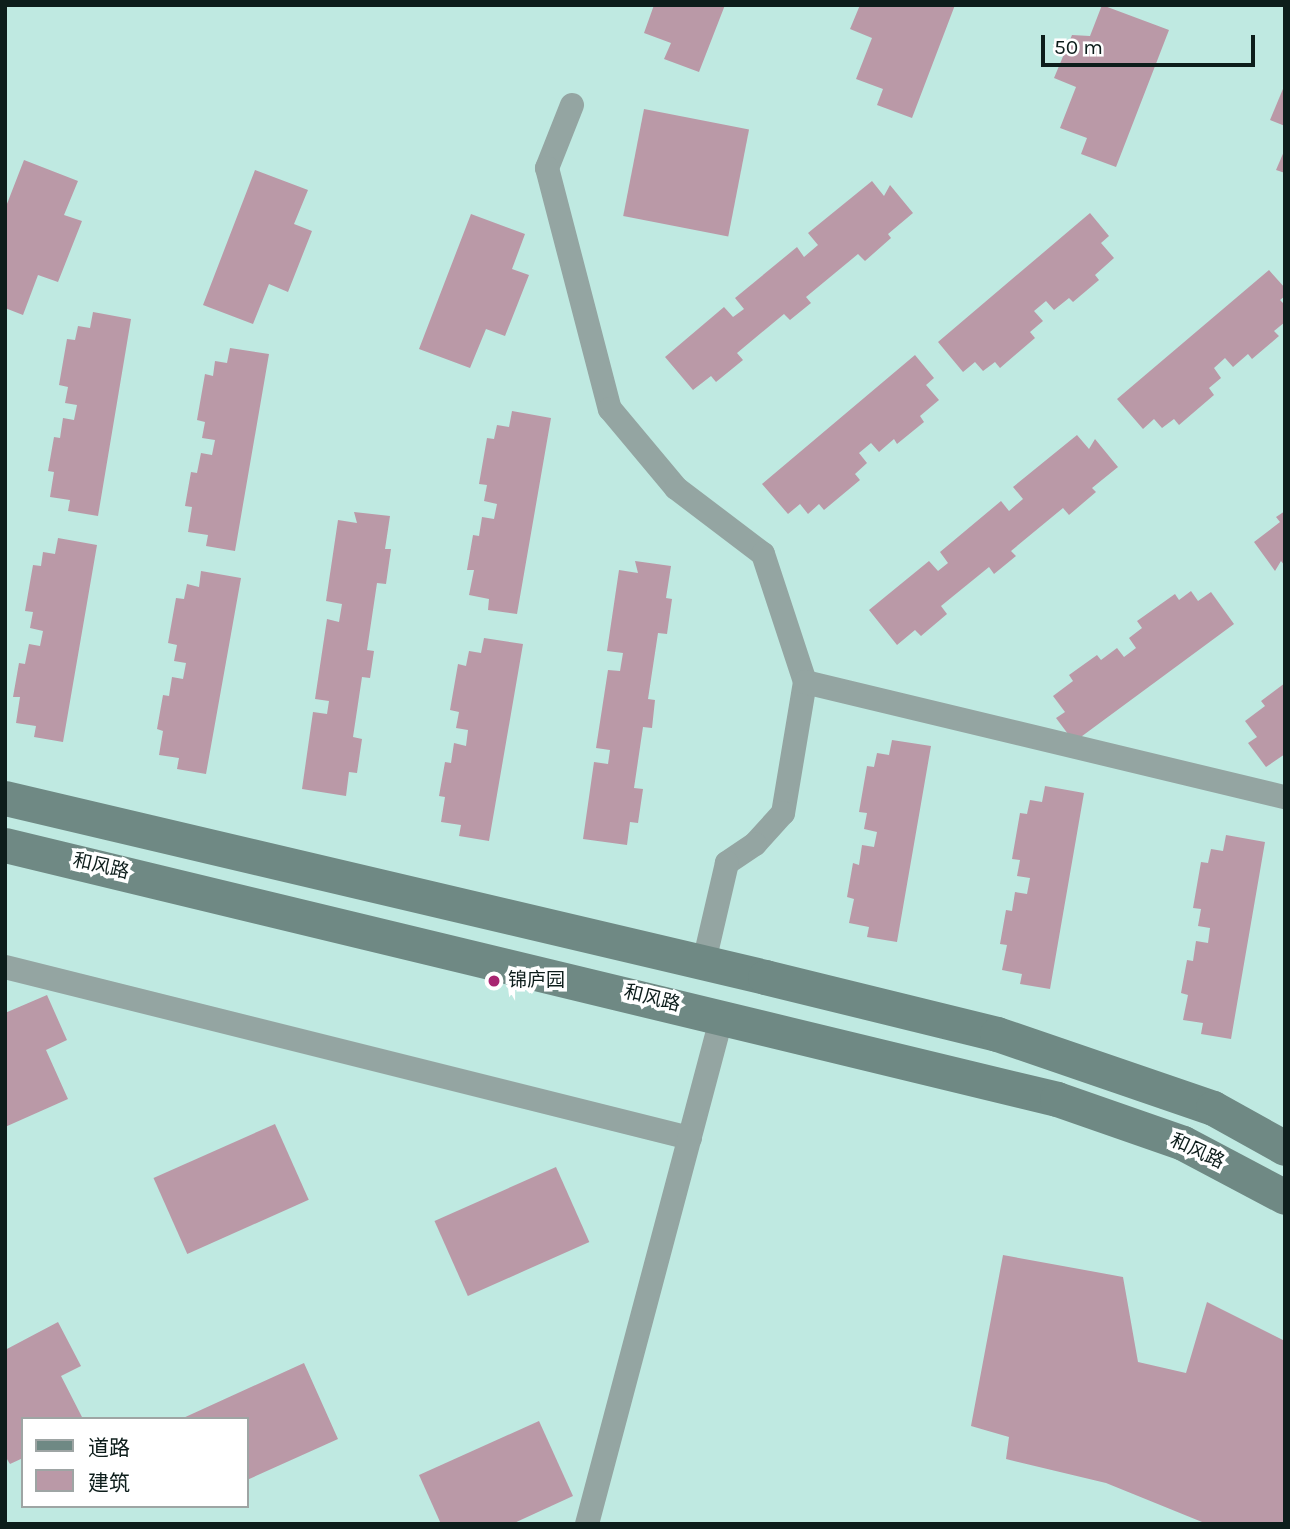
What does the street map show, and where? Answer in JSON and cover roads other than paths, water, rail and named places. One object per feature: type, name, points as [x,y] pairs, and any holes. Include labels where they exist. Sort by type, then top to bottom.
[{"type":"street","points":[[572,106],[547,168],[610,409],[676,488],[763,554],[805,682],[783,813],[755,844],[727,863],[704,962]]},
{"type":"street","points":[[805,682],[1285,797]]},
{"type":"street","points":[[5,798],[704,962],[997,1034],[1213,1108],[1285,1148]]},
{"type":"street","name":"和风路","points":[[5,845],[1057,1099],[1183,1143],[1285,1196]]},
{"type":"street","points":[[5,967],[690,1138]]},
{"type":"street","points":[[587,1524],[722,1016]]},
{"type":"place","name":"锦庐园","points":[[494,981]]}]
